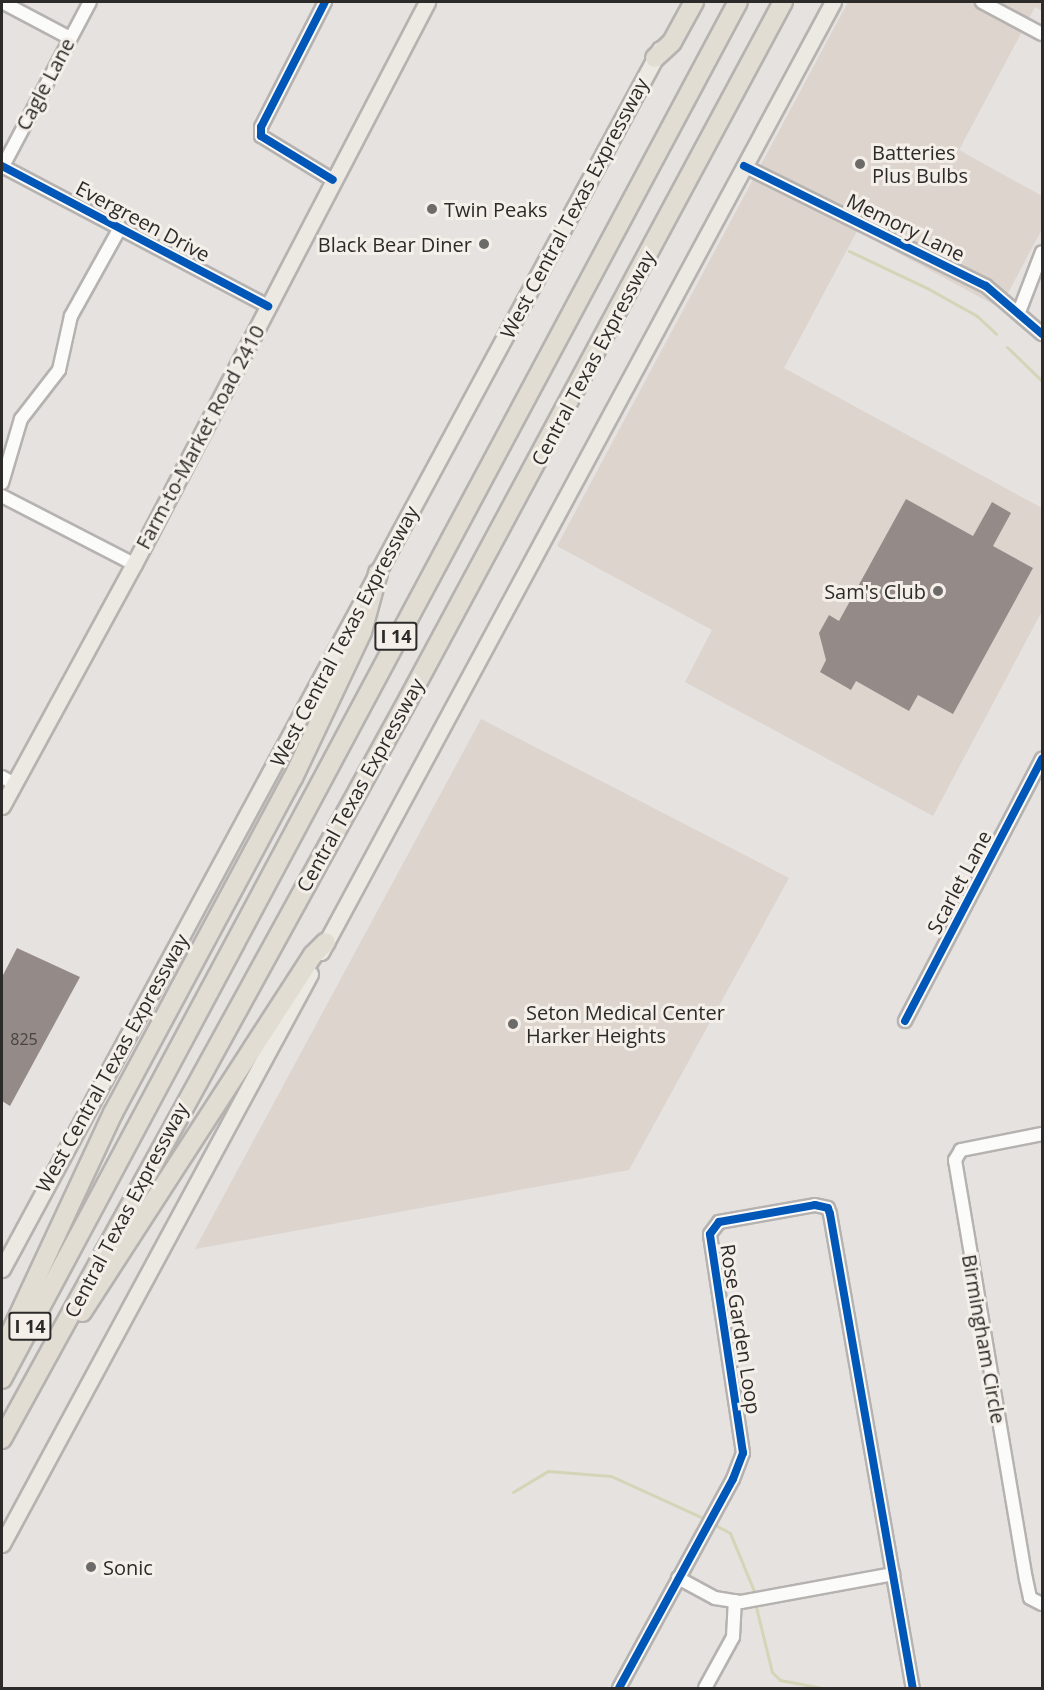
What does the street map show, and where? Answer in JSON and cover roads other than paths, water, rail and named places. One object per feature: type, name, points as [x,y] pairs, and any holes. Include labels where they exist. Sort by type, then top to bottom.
[{"type":"highway","points":[[655,58],[672,42],[694,2]]},
{"type":"highway","name":"Central Texas Expressway","points":[[2,1378],[738,2]]},
{"type":"highway","name":"Central Texas Expressway","points":[[2,1439],[409,698],[783,2]]},
{"type":"highway","points":[[2,1351],[113,1113],[298,768],[362,632],[378,573]]},
{"type":"highway","points":[[55,1342],[76,1320],[109,1272],[313,955],[326,942]]},
{"type":"main road","name":"Farm-to-Market Road 2410","points":[[2,805],[7,780],[134,564],[427,2]]},
{"type":"main road","name":"West Central Texas Expressway","points":[[2,1269],[685,2]]},
{"type":"main road","points":[[2,1544],[833,2]]},
{"type":"street","points":[[2,2],[70,38]]},
{"type":"street","name":"Cagle Lane","points":[[2,167],[90,2]]},
{"type":"street","points":[[325,2],[261,127],[261,136],[333,180]]},
{"type":"street","points":[[982,2],[1042,34]]},
{"type":"street","name":"Memory Lane","points":[[744,166],[947,264],[986,286],[1042,334]]},
{"type":"street","name":"Evergreen Drive","points":[[2,167],[268,306]]},
{"type":"street","points":[[2,483],[21,419],[59,370],[71,316],[120,228]]},
{"type":"street","points":[[1019,312],[1042,252]]},
{"type":"street","points":[[2,496],[134,564]]},
{"type":"street","name":"Scarlet Lane","points":[[905,1021],[1042,759]]},
{"type":"street","name":"Birmingham Circle","points":[[1042,1134],[961,1150],[955,1160],[1026,1579],[1030,1598],[1042,1604]]},
{"type":"street","name":"Rose Garden Loop","points":[[620,1689],[743,1453],[710,1234],[719,1222],[814,1205],[828,1208],[830,1214],[913,1689]]},
{"type":"street","points":[[678,1578],[715,1598],[735,1602],[893,1574]]},
{"type":"street","points":[[705,1689],[733,1637],[735,1602]]},
{"type":"waterway","points":[[849,251],[927,288],[977,316],[996,334]]},
{"type":"waterway","points":[[1007,347],[1042,381]]},
{"type":"waterway","points":[[513,1492],[548,1471],[611,1476],[703,1518]]},
{"type":"waterway","points":[[717,1526],[730,1533],[754,1591]]},
{"type":"waterway","points":[[756,1607],[772,1672],[780,1680],[822,1688]]},
{"type":"place","name":"Batteries Plus Bulbs","points":[[860,164]]},
{"type":"place","name":"Twin Peaks","points":[[432,209]]},
{"type":"place","name":"Black Bear Diner","points":[[484,244]]},
{"type":"place","name":"Sam's Club","points":[[938,591]]},
{"type":"place","name":"Seton Medical Center Harker Heights","points":[[513,1024]]},
{"type":"place","name":"Sonic","points":[[91,1567]]}]
